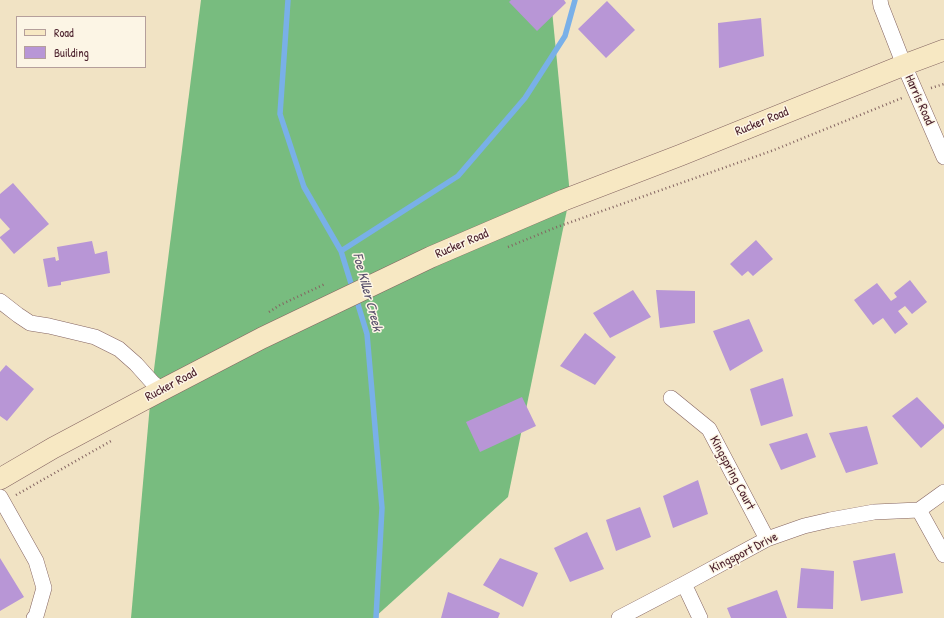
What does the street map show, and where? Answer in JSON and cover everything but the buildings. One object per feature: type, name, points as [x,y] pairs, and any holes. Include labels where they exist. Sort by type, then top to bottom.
[{"type":"main road","name":"Rucker Road","points":[[0,479],[54,448],[268,335],[431,257],[564,200],[944,50]]},
{"type":"street","name":"Harris Road","points":[[880,0],[904,65],[944,157]]},
{"type":"street","points":[[0,301],[30,323],[95,336],[118,349],[136,364],[153,383],[162,390]]},
{"type":"street","name":"Kingspring Court","points":[[671,398],[709,429],[767,539]]},
{"type":"street","points":[[944,492],[919,510],[944,555]]},
{"type":"street","points":[[0,497],[36,562],[44,588],[36,616],[34,618]]},
{"type":"street","name":"Kingsport Drive","points":[[619,618],[767,539],[804,526],[830,520],[874,512],[919,510]]},
{"type":"street","points":[[684,584],[700,618]]},
{"type":"path","points":[[506,248],[557,227],[774,150],[898,100],[944,84]]},
{"type":"green space","points":[[201,0],[551,0],[570,195],[508,497],[374,618],[131,618],[151,393]]},
{"type":"waterway","points":[[288,0],[280,114],[304,187],[341,251]]},
{"type":"waterway","name":"Foe Killer Creek","points":[[353,290],[341,251],[458,176],[525,98],[565,36],[575,0]]},
{"type":"waterway","name":"Foe Killer Creek","points":[[356,298],[367,334],[382,508],[376,618]]}]
